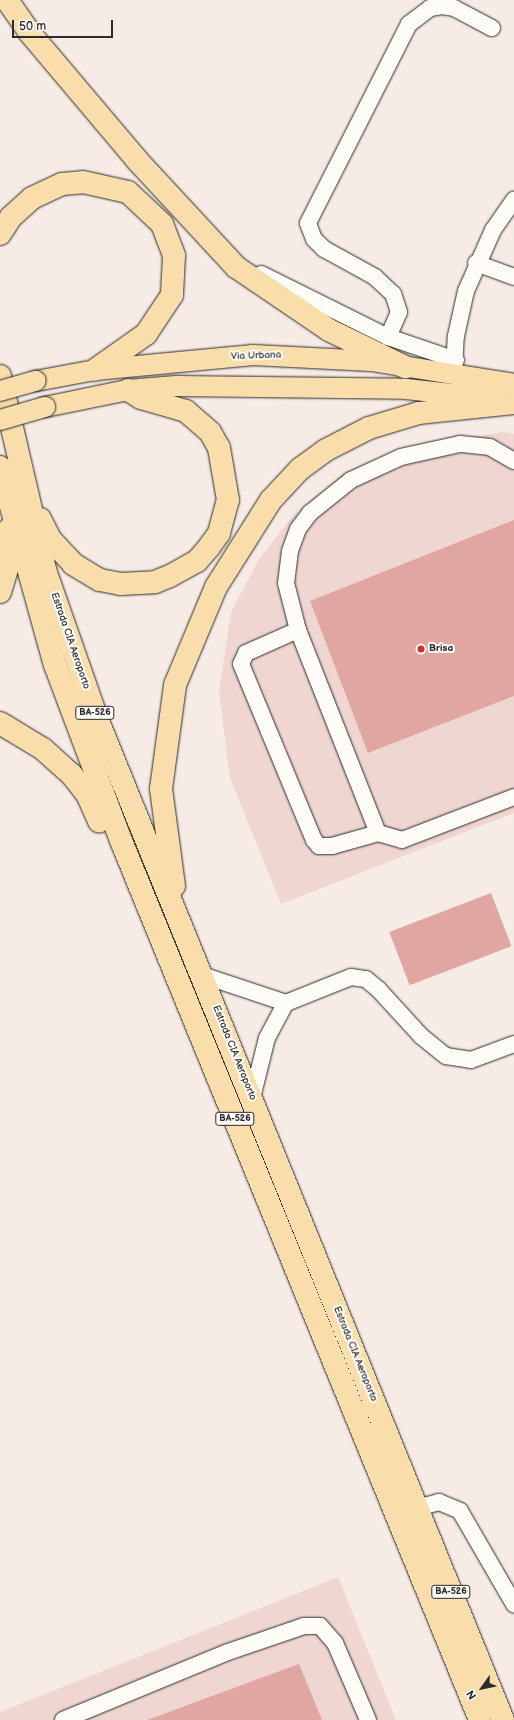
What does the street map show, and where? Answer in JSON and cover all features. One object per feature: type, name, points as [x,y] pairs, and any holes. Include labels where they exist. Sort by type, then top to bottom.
[{"type":"highway","points":[[7,0],[29,32],[136,160],[236,267],[329,330],[404,367]]},
{"type":"highway","points":[[0,234],[12,217],[32,198],[62,184],[83,182],[128,192],[162,224],[174,256],[172,296],[146,334],[96,370]]},
{"type":"highway","name":"Estrada CIA Aeroporto","points":[[0,376],[19,507],[55,665],[122,844],[266,1196],[499,1719]]},
{"type":"highway","points":[[19,507],[60,552],[85,573],[100,580],[120,584],[155,582],[183,571],[210,547],[221,527],[228,500],[219,448],[210,432],[186,411],[141,398],[128,390]]},
{"type":"highway","points":[[178,917],[161,789],[169,717],[189,645],[246,538],[271,500],[300,469],[349,437],[420,413],[514,402]]},
{"type":"highway","name":"Estrada CIA Aeroporto","points":[[0,467],[19,507],[45,570],[98,721],[417,1508],[499,1719]]},
{"type":"highway","points":[[0,592],[8,565],[19,507]]},
{"type":"highway","points":[[0,723],[43,749],[87,794],[237,1148],[266,1196]]},
{"type":"main road","name":"Via Urbana","points":[[0,391],[36,381],[96,370],[253,355],[309,356],[404,367],[455,367],[514,384]]},
{"type":"main road","points":[[0,420],[45,407],[128,390],[176,386],[406,389],[514,402]]},
{"type":"lane","points":[[388,337],[399,312],[393,294],[375,277],[324,249],[309,232],[310,215],[409,24],[430,8],[442,6],[454,8],[492,28]]},
{"type":"lane","points":[[236,267],[259,273],[388,337],[455,367],[459,317],[476,263],[492,230],[514,200]]},
{"type":"lane","points":[[476,263],[514,277]]},
{"type":"lane","points":[[378,832],[298,630],[286,583],[290,551],[298,529],[310,513],[346,484],[401,457],[460,444],[490,447],[514,462]]},
{"type":"lane","points":[[298,630],[243,657],[241,664],[264,721],[319,846],[332,846],[378,832],[402,840],[514,797]]},
{"type":"lane","points":[[202,975],[286,1003],[357,977],[378,989],[421,1036],[446,1056],[471,1060],[514,1044]]},
{"type":"lane","points":[[252,1098],[267,1038],[286,1003]]},
{"type":"lane","points":[[417,1508],[439,1502],[460,1511],[514,1604]]},
{"type":"lane","points":[[63,1720],[228,1652],[304,1626],[320,1626],[335,1643],[368,1720]]},
{"type":"shaded area","points":[[503,432],[514,434],[514,813],[281,904],[230,778],[219,692],[231,612],[259,559],[296,512],[344,473],[401,448]]},
{"type":"shaded area","points":[[338,1577],[396,1720],[0,1720],[0,1712]]},
{"type":"building","name":"Brisa","points":[[514,520],[514,696],[368,753],[310,601]]},
{"type":"building","points":[[491,893],[511,946],[410,985],[389,932]]},
{"type":"building","points":[[299,1664],[322,1720],[147,1720]]},
{"type":"place","name":"Brisa","points":[[421,649]]}]
